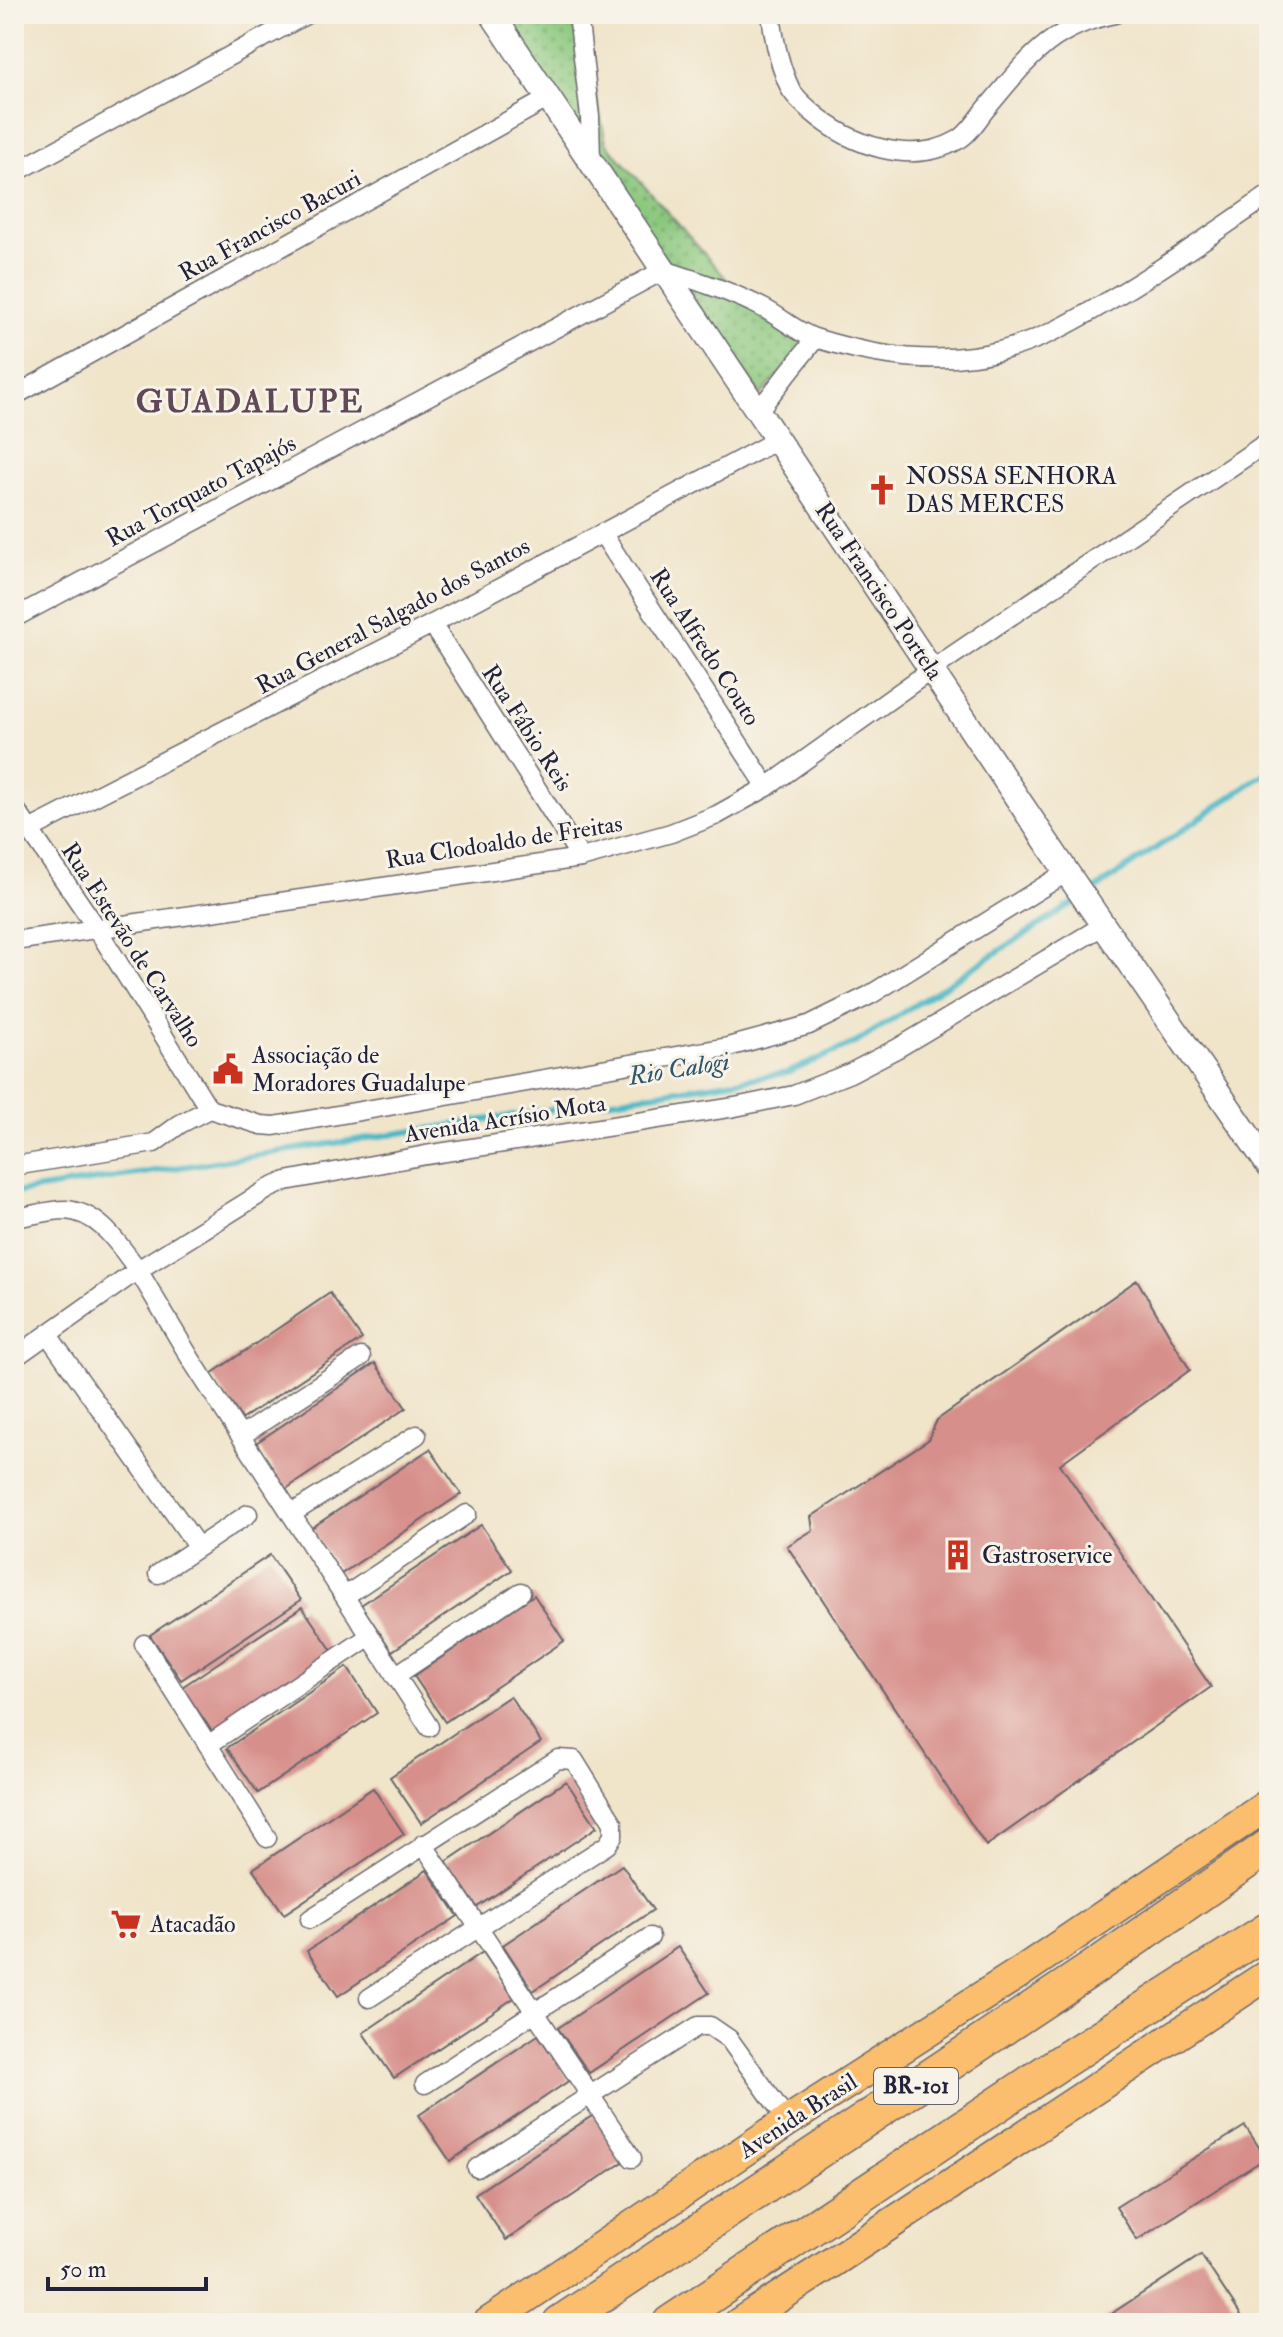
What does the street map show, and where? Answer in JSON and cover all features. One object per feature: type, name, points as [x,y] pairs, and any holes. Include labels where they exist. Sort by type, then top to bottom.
[{"type":"highway","name":"Avenida Brasil","points":[[560,2323],[1096,1966],[1269,1846]]},
{"type":"highway","name":"BR-101","points":[[670,2323],[1058,2064],[1269,1929]]},
{"type":"main road","name":"Avenida Brasil","points":[[488,2323],[1269,1804]]},
{"type":"main road","points":[[739,2323],[1269,1974]]},
{"type":"street","points":[[14,173],[307,14]]},
{"type":"street","name":"Rua Francisco Portela","points":[[492,14],[1069,876],[1269,1166]]},
{"type":"street","points":[[578,14],[590,117],[591,161]]},
{"type":"street","points":[[771,14],[774,46],[792,92],[831,128],[860,143],[899,152],[936,150],[961,139],[1031,55],[1061,32],[1115,14]]},
{"type":"street","name":"Rua Francisco Bacuri","points":[[14,396],[549,98]]},
{"type":"street","points":[[664,270],[708,284],[764,309],[815,339],[895,356],[940,359],[976,356],[1026,343],[1069,325],[1171,263],[1269,195]]},
{"type":"street","name":"Rua Torquato Tapajós","points":[[14,618],[664,270]]},
{"type":"street","points":[[758,411],[815,339]]},
{"type":"street","name":"Rua General Salgado dos Santos","points":[[29,830],[432,624],[777,440]]},
{"type":"street","name":"Rua Clodoaldo de Freitas","points":[[14,941],[581,858],[634,845],[717,815],[767,787],[931,670],[1269,441]]},
{"type":"street","name":"Rua Alfredo Couto","points":[[602,533],[767,787]]},
{"type":"street","name":"Rua Fábio Reis","points":[[432,624],[581,858]]},
{"type":"street","name":"Rua Estevão de Carvalho","points":[[14,807],[96,927],[209,1109]]},
{"type":"street","name":"Avenida Acrísio Mota","points":[[209,1109],[274,1126],[728,1047],[795,1029],[870,995],[1069,876]]},
{"type":"street","name":"Avenida Acrísio Mota","points":[[14,1358],[138,1270],[268,1189],[286,1181],[794,1095],[850,1073],[898,1048],[1101,920]]},
{"type":"street","points":[[14,1166],[154,1143],[180,1124],[209,1109]]},
{"type":"street","points":[[14,1218],[65,1210],[90,1217],[112,1235],[138,1270],[429,1727]]},
{"type":"street","points":[[48,1335],[198,1547]]},
{"type":"street","points":[[241,1436],[361,1357]]},
{"type":"street","points":[[291,1514],[417,1435]]},
{"type":"street","points":[[158,1574],[248,1514]]},
{"type":"street","points":[[345,1596],[467,1514]]},
{"type":"street","points":[[395,1676],[521,1592]]},
{"type":"street","points":[[208,1745],[370,1636]]},
{"type":"street","points":[[144,1644],[267,1838]]},
{"type":"street","points":[[310,1919],[558,1759],[574,1760],[613,1823],[613,1836],[607,1845],[369,1998]]},
{"type":"street","points":[[423,1844],[632,2158]]},
{"type":"street","points":[[425,2084],[650,1937]]},
{"type":"street","points":[[477,2168],[698,2026],[710,2026],[729,2039],[788,2121]]},
{"type":"green space","points":[[493,14],[579,14],[606,143],[763,320],[809,339],[761,395]]},
{"type":"building","name":"Gastroservice","points":[[1137,1280],[1190,1370],[1060,1464],[1211,1687],[986,1846],[787,1546],[813,1530],[811,1517],[928,1440],[937,1420]]},
{"type":"building","points":[[330,1293],[362,1339],[242,1419],[211,1374]]},
{"type":"building","points":[[375,1363],[406,1408],[286,1489],[256,1443]]},
{"type":"building","points":[[430,1449],[461,1494],[341,1574],[310,1529]]},
{"type":"building","points":[[481,1525],[512,1570],[392,1651],[361,1605]]},
{"type":"building","points":[[270,1555],[301,1600],[181,1680],[150,1635]]},
{"type":"building","points":[[534,1595],[564,1641],[445,1722],[414,1676]]},
{"type":"building","points":[[302,1607],[333,1652],[213,1733],[182,1687]]},
{"type":"building","points":[[347,1667],[377,1713],[258,1793],[227,1748]]},
{"type":"building","points":[[510,1696],[541,1742],[421,1823],[390,1777]]},
{"type":"building","points":[[566,1781],[597,1827],[477,1907],[446,1862]]},
{"type":"building","points":[[373,1788],[404,1834],[284,1914],[253,1869]]},
{"type":"building","points":[[622,1865],[653,1910],[533,1991],[503,1945]]},
{"type":"building","points":[[427,1870],[458,1916],[338,1996],[307,1951]]},
{"type":"building","points":[[678,1947],[709,1993],[589,2073],[558,2028]]},
{"type":"building","points":[[483,1952],[514,1998],[394,2078],[363,2033]]},
{"type":"building","points":[[538,2035],[570,2080],[450,2161],[419,2115]]},
{"type":"building","points":[[595,2114],[626,2160],[506,2240],[475,2194]]},
{"type":"building","points":[[1245,2126],[1266,2158],[1137,2240],[1116,2207]]},
{"type":"building","points":[[1201,2255],[1246,2323],[1097,2323]]},
{"type":"waterway","name":"Rio Calogi","points":[[1087,895],[1269,771]]},
{"type":"waterway","name":"Rio Calogi","points":[[14,1193],[787,1073],[857,1042],[1077,901]]},
{"type":"place","name":"NOSSA SENHORA DAS MERCES","points":[[882,490]]},
{"type":"place","name":"Associação de Moradores Guadalupe","points":[[228,1069]]},
{"type":"place","name":"Gastroservice","points":[[958,1555]]},
{"type":"place","name":"Atacadão","points":[[126,1924]]},
{"type":"district","name":"GUADALUPE","points":[[250,402]]}]
